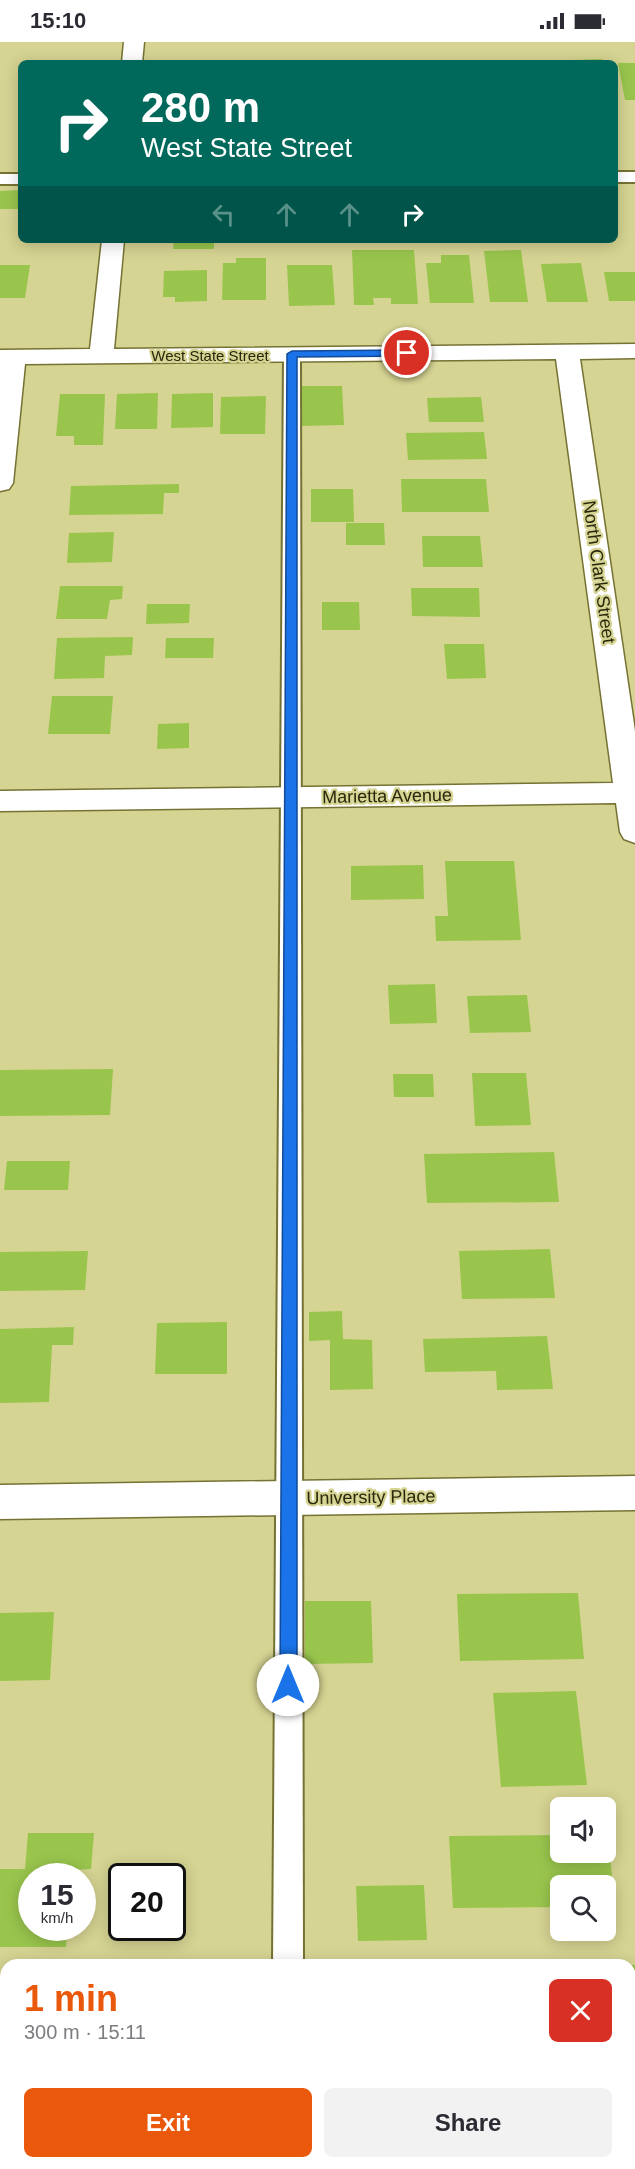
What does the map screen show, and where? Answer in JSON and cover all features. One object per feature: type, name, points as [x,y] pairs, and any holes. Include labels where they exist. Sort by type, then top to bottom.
[{"type":"street","points":[[132,60],[134,42]]},
{"type":"street","points":[[101,356],[113,243]]},
{"type":"street","name":"West State Street","points":[[7,357],[635,351]]},
{"type":"street","name":"North Clark Street","points":[[567,352],[635,832]]},
{"type":"street","points":[[0,483],[7,357]]},
{"type":"street","name":"Marietta Avenue","points":[[0,801],[630,793]]},
{"type":"street","name":"University Place","points":[[0,1502],[635,1493]]},
{"type":"lane","points":[[618,177],[635,177]]},
{"type":"lane","points":[[0,179],[18,179]]},
{"type":"lane","points":[[288,1959],[292,354]]},
{"type":"building","points":[[618,63],[635,63],[635,100],[625,100]]},
{"type":"building","points":[[18,190],[18,209],[0,209],[0,191]]},
{"type":"building","points":[[174,243],[214,243],[214,249],[173,249]]},
{"type":"building","points":[[352,250],[414,250],[418,304],[391,304],[391,298],[373,298],[374,305],[354,305]]},
{"type":"building","points":[[521,250],[528,302],[490,302],[484,251]]},
{"type":"building","points":[[441,255],[469,255],[474,303],[430,303],[426,263],[441,263]]},
{"type":"building","points":[[236,258],[266,258],[266,300],[222,300],[223,263],[236,263]]},
{"type":"building","points":[[581,263],[588,302],[547,302],[541,264]]},
{"type":"building","points":[[0,265],[30,265],[25,298],[0,298]]},
{"type":"building","points":[[287,265],[332,265],[335,305],[289,306]]},
{"type":"building","points":[[207,270],[207,301],[175,302],[175,297],[163,297],[164,271]]},
{"type":"building","points":[[604,272],[635,272],[635,301],[609,301]]},
{"type":"building","points":[[300,386],[342,386],[344,425],[300,426]]},
{"type":"building","points":[[158,393],[157,429],[115,429],[117,394]]},
{"type":"building","points":[[213,393],[213,427],[171,428],[172,394]]},
{"type":"building","points":[[60,394],[105,394],[103,445],[74,445],[74,436],[56,436]]},
{"type":"building","points":[[266,396],[265,434],[220,434],[221,397]]},
{"type":"building","points":[[481,397],[484,422],[429,422],[427,398]]},
{"type":"building","points":[[484,432],[487,459],[408,460],[406,433]]},
{"type":"building","points":[[401,479],[486,479],[489,512],[402,512]]},
{"type":"building","points":[[179,484],[179,493],[164,493],[163,514],[69,515],[71,486]]},
{"type":"building","points":[[311,489],[353,489],[354,522],[311,522]]},
{"type":"building","points":[[346,523],[384,523],[385,545],[346,545]]},
{"type":"building","points":[[114,532],[112,562],[67,563],[69,533]]},
{"type":"building","points":[[422,536],[480,536],[483,567],[423,567]]},
{"type":"building","points":[[60,586],[123,586],[122,599],[110,600],[107,619],[56,619]]},
{"type":"building","points":[[411,588],[479,588],[480,617],[412,616]]},
{"type":"building","points":[[322,602],[359,602],[360,630],[322,630]]},
{"type":"building","points":[[147,604],[190,604],[189,623],[146,624]]},
{"type":"building","points":[[133,637],[132,655],[105,656],[104,678],[54,679],[57,638]]},
{"type":"building","points":[[166,638],[214,638],[213,658],[165,658]]},
{"type":"building","points":[[444,644],[484,644],[486,678],[447,679]]},
{"type":"building","points":[[52,696],[113,696],[110,734],[48,734]]},
{"type":"building","points":[[189,723],[189,748],[157,749],[158,724]]},
{"type":"building","points":[[445,861],[514,861],[521,940],[436,941],[435,916],[448,916]]},
{"type":"building","points":[[423,865],[424,899],[351,900],[351,866]]},
{"type":"building","points":[[435,984],[437,1023],[390,1024],[388,985]]},
{"type":"building","points":[[527,995],[531,1032],[470,1033],[467,996]]},
{"type":"building","points":[[113,1069],[110,1115],[0,1116],[0,1070]]},
{"type":"building","points":[[472,1073],[526,1073],[531,1125],[475,1126]]},
{"type":"building","points":[[393,1074],[433,1074],[434,1097],[394,1097]]},
{"type":"building","points":[[554,1152],[559,1202],[427,1203],[424,1154]]},
{"type":"building","points":[[7,1161],[70,1161],[68,1190],[4,1190]]},
{"type":"building","points":[[550,1249],[555,1298],[462,1299],[459,1251]]},
{"type":"building","points":[[88,1251],[85,1290],[0,1291],[0,1252]]},
{"type":"building","points":[[342,1311],[343,1339],[372,1340],[373,1389],[330,1390],[330,1340],[309,1341],[309,1312]]},
{"type":"building","points":[[227,1322],[227,1374],[155,1374],[157,1323]]},
{"type":"building","points":[[74,1327],[73,1345],[52,1345],[49,1402],[0,1403],[0,1329]]},
{"type":"building","points":[[547,1336],[553,1389],[497,1390],[496,1371],[425,1372],[423,1339]]},
{"type":"building","points":[[578,1593],[584,1659],[460,1661],[457,1594]]},
{"type":"building","points":[[305,1601],[371,1601],[373,1663],[305,1664]]},
{"type":"building","points":[[54,1612],[50,1680],[0,1681],[0,1613]]},
{"type":"building","points":[[576,1691],[587,1785],[501,1787],[493,1693]]},
{"type":"building","points":[[28,1833],[94,1833],[92,1863],[26,1863]]},
{"type":"building","points":[[550,1835],[550,1863],[611,1863],[612,1875],[550,1875],[550,1907],[453,1908],[449,1836]]},
{"type":"building","points":[[0,1869],[18,1869],[18,1941],[66,1941],[66,1947],[0,1947]]},
{"type":"building","points":[[424,1885],[427,1940],[358,1941],[356,1886]]},
{"type":"route","points":[[288,1685],[292,354],[407,353]]}]
